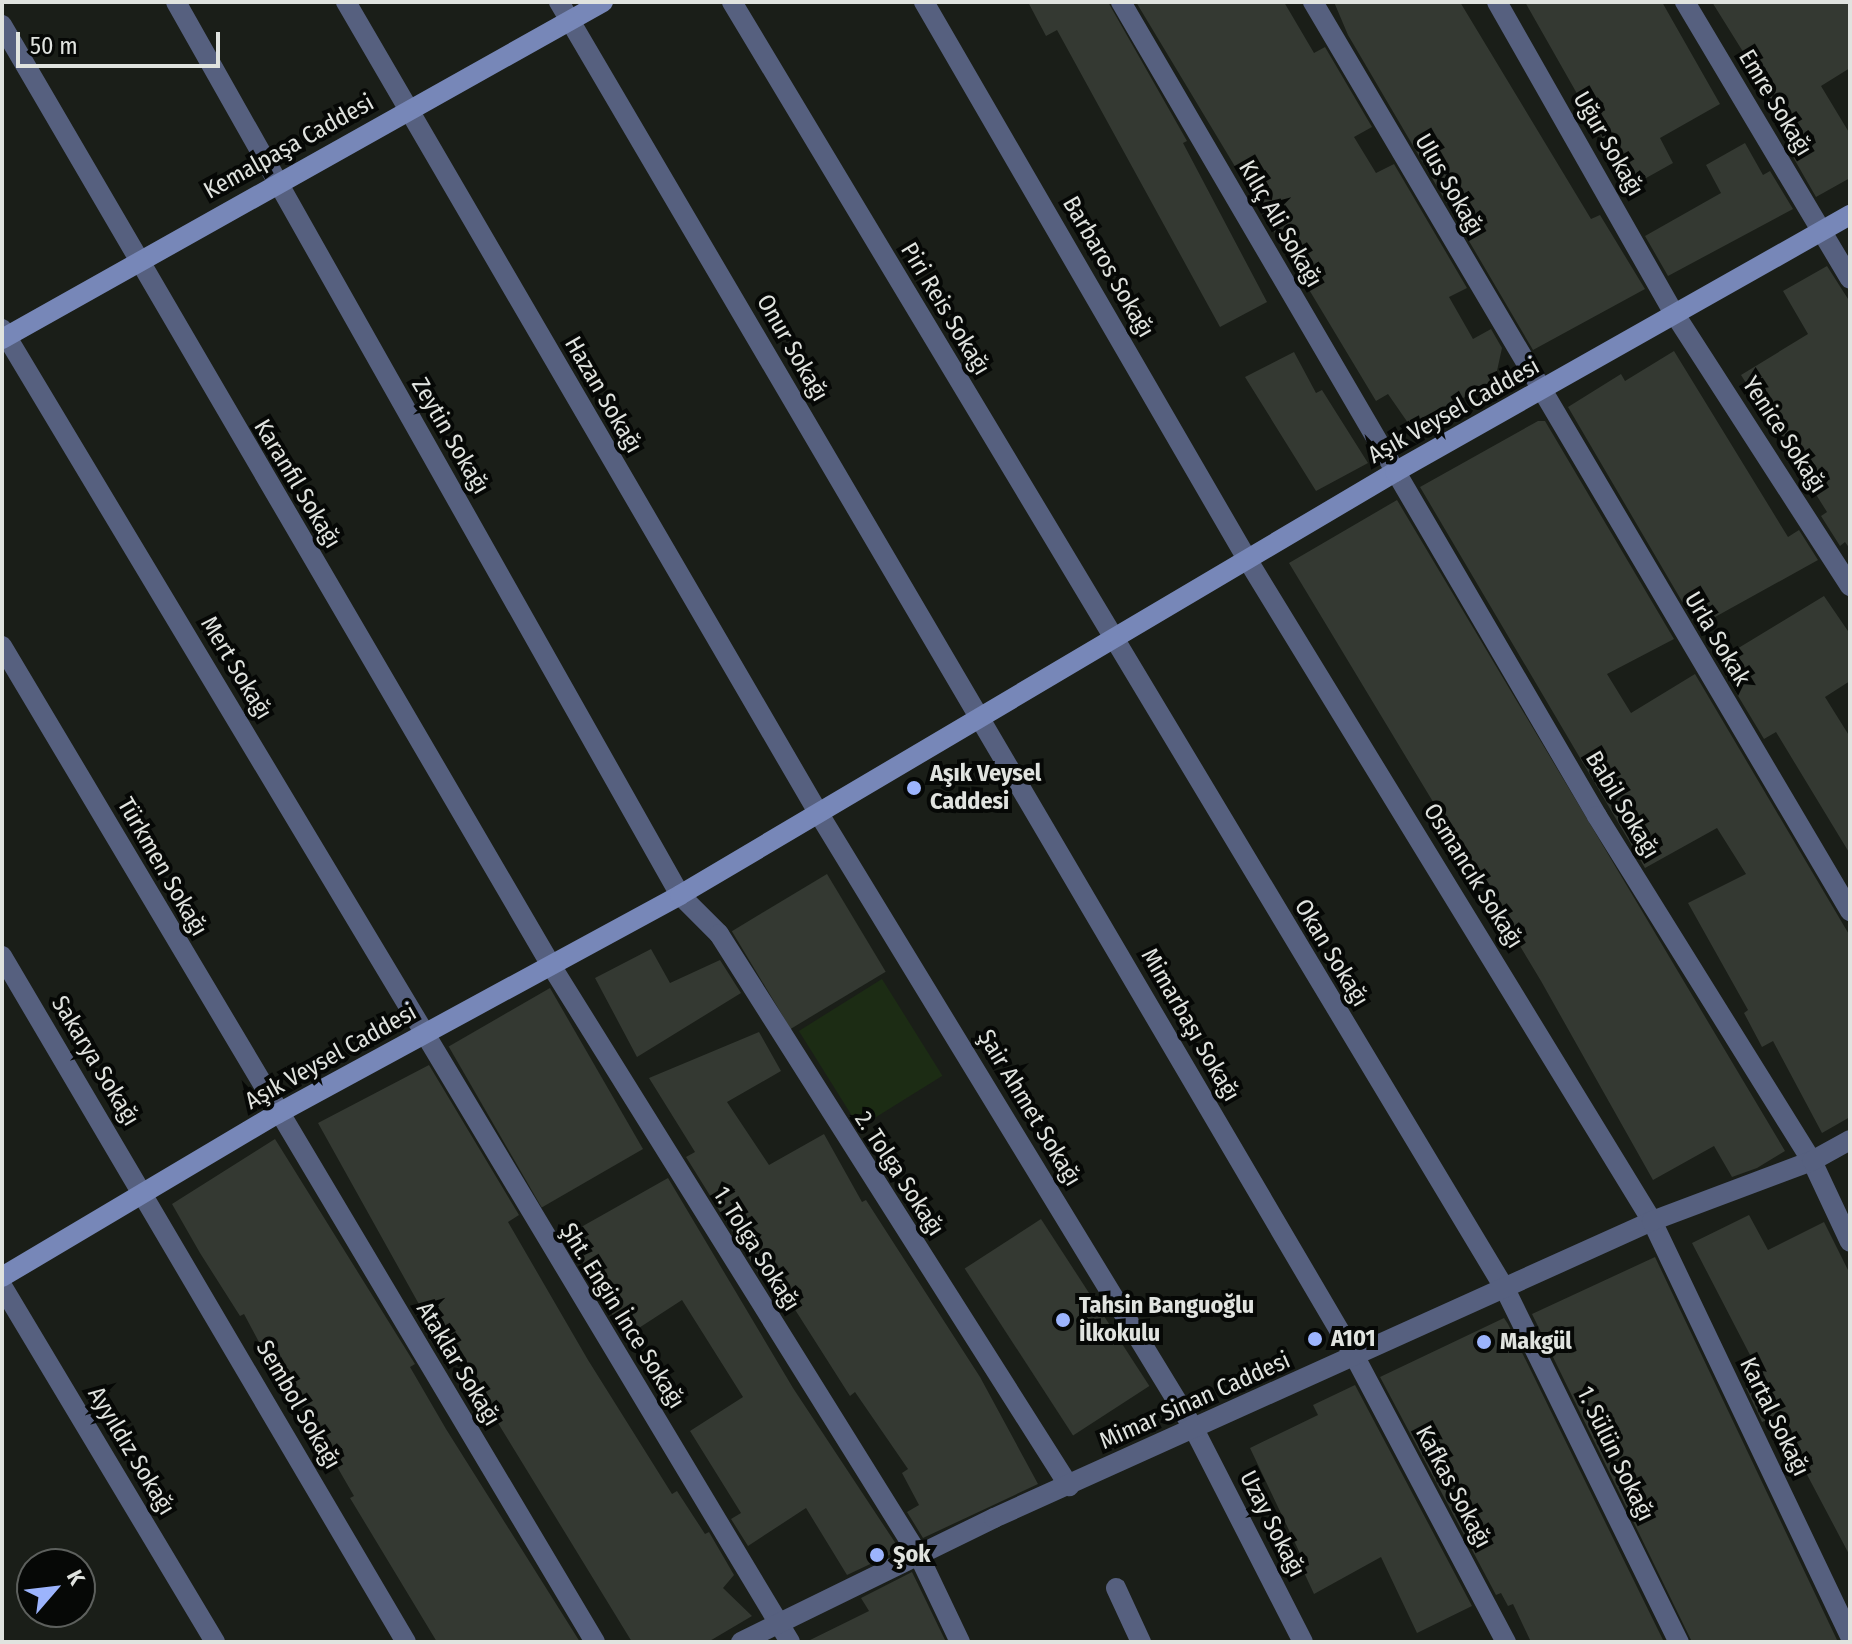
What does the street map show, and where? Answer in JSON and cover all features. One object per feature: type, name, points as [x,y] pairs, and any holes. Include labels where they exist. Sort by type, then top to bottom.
[{"type":"main road","name":"Kemalpaşa Caddesi","points":[[3,335],[603,2]]},
{"type":"main road","name":"Aşık Veysel Caddesi","points":[[2,1277],[277,1114],[680,895],[1113,643],[1395,472],[1540,394],[1674,313],[1850,215]]},
{"type":"street","name":"Zeytin Sokağı","points":[[176,2],[680,895]]},
{"type":"street","name":"Hazan Sokağı","points":[[346,2],[406,111],[819,814]]},
{"type":"street","name":"Onur Sokağı","points":[[559,2],[980,721]]},
{"type":"street","name":"Piri Reis Sokağı","points":[[732,2],[1113,643]]},
{"type":"street","name":"Barbaros Sokağı","points":[[924,2],[1247,559]]},
{"type":"street","name":"Kılıç Ali Sokağı","points":[[1121,2],[1395,472]]},
{"type":"street","name":"Ulus Sokağı","points":[[1313,2],[1540,394]]},
{"type":"street","name":"Uğur Sokağı","points":[[1497,2],[1674,313]]},
{"type":"street","name":"Emre Sokağı","points":[[1685,2],[1850,279]]},
{"type":"street","name":"Karanfil Sokağı","points":[[2,25],[136,263],[552,967]]},
{"type":"street","name":"Yenice Sokağı","points":[[1674,313],[1850,586]]},
{"type":"street","name":"Mert Sokağı","points":[[3,335],[425,1035]]},
{"type":"street","name":"Urla Sokak","points":[[1540,394],[1850,911]]},
{"type":"street","name":"Babil Sokağı","points":[[1395,472],[1597,816],[1812,1161],[1850,1242]]},
{"type":"street","name":"Osmancık Sokağı","points":[[1247,559],[1652,1221]]},
{"type":"street","name":"Okan Sokağı","points":[[1113,643],[1505,1289]]},
{"type":"street","name":"Türkmen Sokağı","points":[[2,646],[277,1114]]},
{"type":"street","name":"Mimarbaşı Sokağı","points":[[980,721],[1355,1357]]},
{"type":"street","name":"Şair Ahmet Sokağı","points":[[819,814],[1194,1429]]},
{"type":"street","name":"2. Tolga Sokağı","points":[[680,895],[719,934],[1069,1486]]},
{"type":"street","name":"Sakarya Sokağı","points":[[2,956],[144,1193]]},
{"type":"street","name":"1. Tolga Sokağı","points":[[552,967],[919,1556],[960,1642]]},
{"type":"street","name":"Şht. Engin İnce Sokağı","points":[[425,1035],[790,1642]]},
{"type":"street","name":"Ataklar Sokağı","points":[[277,1114],[595,1642]]},
{"type":"street","name":"Mimar Sinan Caddesi","points":[[741,1642],[1069,1486],[1652,1221],[1812,1161],[1850,1140]]},
{"type":"street","name":"Sembol Sokağı","points":[[144,1193],[406,1642]]},
{"type":"street","name":"Kartal Sokağı","points":[[1652,1221],[1850,1636]]},
{"type":"street","name":"Ayyıldız Sokağı","points":[[2,1286],[215,1642]]},
{"type":"street","name":"1. Sülün Sokağı","points":[[1505,1289],[1679,1642]]},
{"type":"street","name":"Kafkas Sokağı","points":[[1355,1357],[1506,1642]]},
{"type":"street","name":"Uzay Sokağı","points":[[1194,1429],[1303,1642]]},
{"type":"street","points":[[1116,1588],[1141,1642]]},
{"type":"green space","points":[[882,979],[942,1076],[859,1128],[799,1031]]},
{"type":"building","points":[[1028,2],[1108,2],[1187,141],[1183,143],[1267,302],[1220,327],[1057,30],[1046,36]]},
{"type":"building","points":[[1136,2],[1284,2],[1314,53],[1325,47],[1372,127],[1354,137],[1376,173],[1394,164],[1467,288],[1449,297],[1473,339],[1491,329],[1502,348],[1495,380],[1440,411],[1443,414],[1415,433],[1388,394],[1376,401]]},
{"type":"building","points":[[1334,2],[1460,2],[1591,219],[1600,215],[1645,289],[1533,350],[1348,35]]},
{"type":"building","points":[[1525,2],[1662,2],[1720,104],[1660,138],[1673,163],[1630,187]]},
{"type":"building","points":[[1712,2],[1850,2],[1850,68],[1821,86],[1850,134],[1850,178],[1816,197],[1793,157],[1799,154],[1761,89],[1765,87]]},
{"type":"building","points":[[1745,143],[1763,175],[1770,171],[1793,209],[1668,276],[1645,236],[1721,193],[1706,165]]},
{"type":"building","points":[[1827,266],[1850,302],[1850,549],[1845,542],[1840,546],[1821,516],[1827,512],[1741,375],[1808,334],[1783,291]]},
{"type":"building","points":[[1674,351],[1788,537],[1799,530],[1818,560],[1697,627],[1568,407],[1621,374],[1625,381]]},
{"type":"building","points":[[1294,352],[1316,393],[1322,390],[1368,463],[1316,491],[1245,377]]},
{"type":"building","points":[[1538,421],[1545,421],[1674,639],[1607,674],[1631,713],[1695,674],[1850,936],[1850,1117],[1822,1133],[1773,1041],[1762,1047],[1744,1013],[1748,1010],[1688,903],[1746,874],[1717,828],[1645,868],[1420,487]]},
{"type":"building","points":[[1397,500],[1785,1151],[1757,1168],[1732,1177],[1714,1146],[1653,1180],[1541,981],[1289,563]]},
{"type":"building","points":[[1824,596],[1850,634],[1850,681],[1825,697],[1850,737],[1850,854],[1776,732],[1764,739],[1717,661]]},
{"type":"building","points":[[827,874],[886,972],[791,1029],[732,931]]},
{"type":"building","points":[[651,949],[670,983],[720,960],[741,993],[637,1057],[595,978]]},
{"type":"building","points":[[550,988],[643,1149],[542,1208],[449,1046]]},
{"type":"building","points":[[759,1032],[781,1071],[727,1102],[769,1165],[824,1134],[862,1202],[866,1200],[980,1377],[1038,1484],[923,1538],[907,1512],[919,1505],[902,1473],[908,1469],[855,1392],[850,1396],[787,1297],[777,1303],[686,1157],[695,1152],[649,1078]]},
{"type":"building","points":[[429,1065],[519,1215],[508,1222],[588,1360],[672,1494],[677,1491],[705,1534],[709,1532],[734,1575],[723,1588],[752,1616],[708,1642],[632,1642],[449,1343],[437,1351],[423,1328],[430,1324],[318,1123]]},
{"type":"building","points":[[275,1139],[415,1364],[410,1367],[446,1429],[580,1642],[437,1642],[350,1498],[354,1496],[292,1389],[286,1393],[244,1314],[240,1316],[200,1253],[172,1204]]},
{"type":"building","points":[[668,1178],[793,1388],[900,1550],[847,1575],[806,1508],[748,1546],[731,1519],[741,1513],[690,1431],[743,1397],[682,1300],[625,1337],[567,1235]]},
{"type":"building","points":[[1749,1215],[1768,1250],[1824,1222],[1850,1274],[1850,1556],[1776,1416],[1762,1422],[1746,1388],[1763,1380],[1692,1243]]},
{"type":"building","points":[[1041,1219],[1149,1386],[1073,1435],[965,1269]]},
{"type":"building","points":[[1655,1257],[1838,1642],[1692,1642],[1532,1314]]},
{"type":"building","points":[[1504,1318],[1664,1642],[1531,1642],[1513,1604],[1508,1606],[1501,1593],[1496,1595],[1380,1377]]},
{"type":"building","points":[[1355,1385],[1472,1606],[1417,1633],[1381,1557],[1314,1594],[1301,1566],[1305,1564],[1250,1448],[1318,1415],[1313,1405]]},
{"type":"building","points":[[912,1572],[946,1642],[806,1642],[869,1611],[861,1598]]},
{"type":"place","name":"Aşık Veysel Caddesi","points":[[914,788]]},
{"type":"place","name":"Tahsin Banguoğlu İlkokulu","points":[[1063,1320]]},
{"type":"place","name":"A101","points":[[1315,1339]]},
{"type":"place","name":"Makgül","points":[[1484,1342]]},
{"type":"place","name":"Şok","points":[[877,1555]]}]
